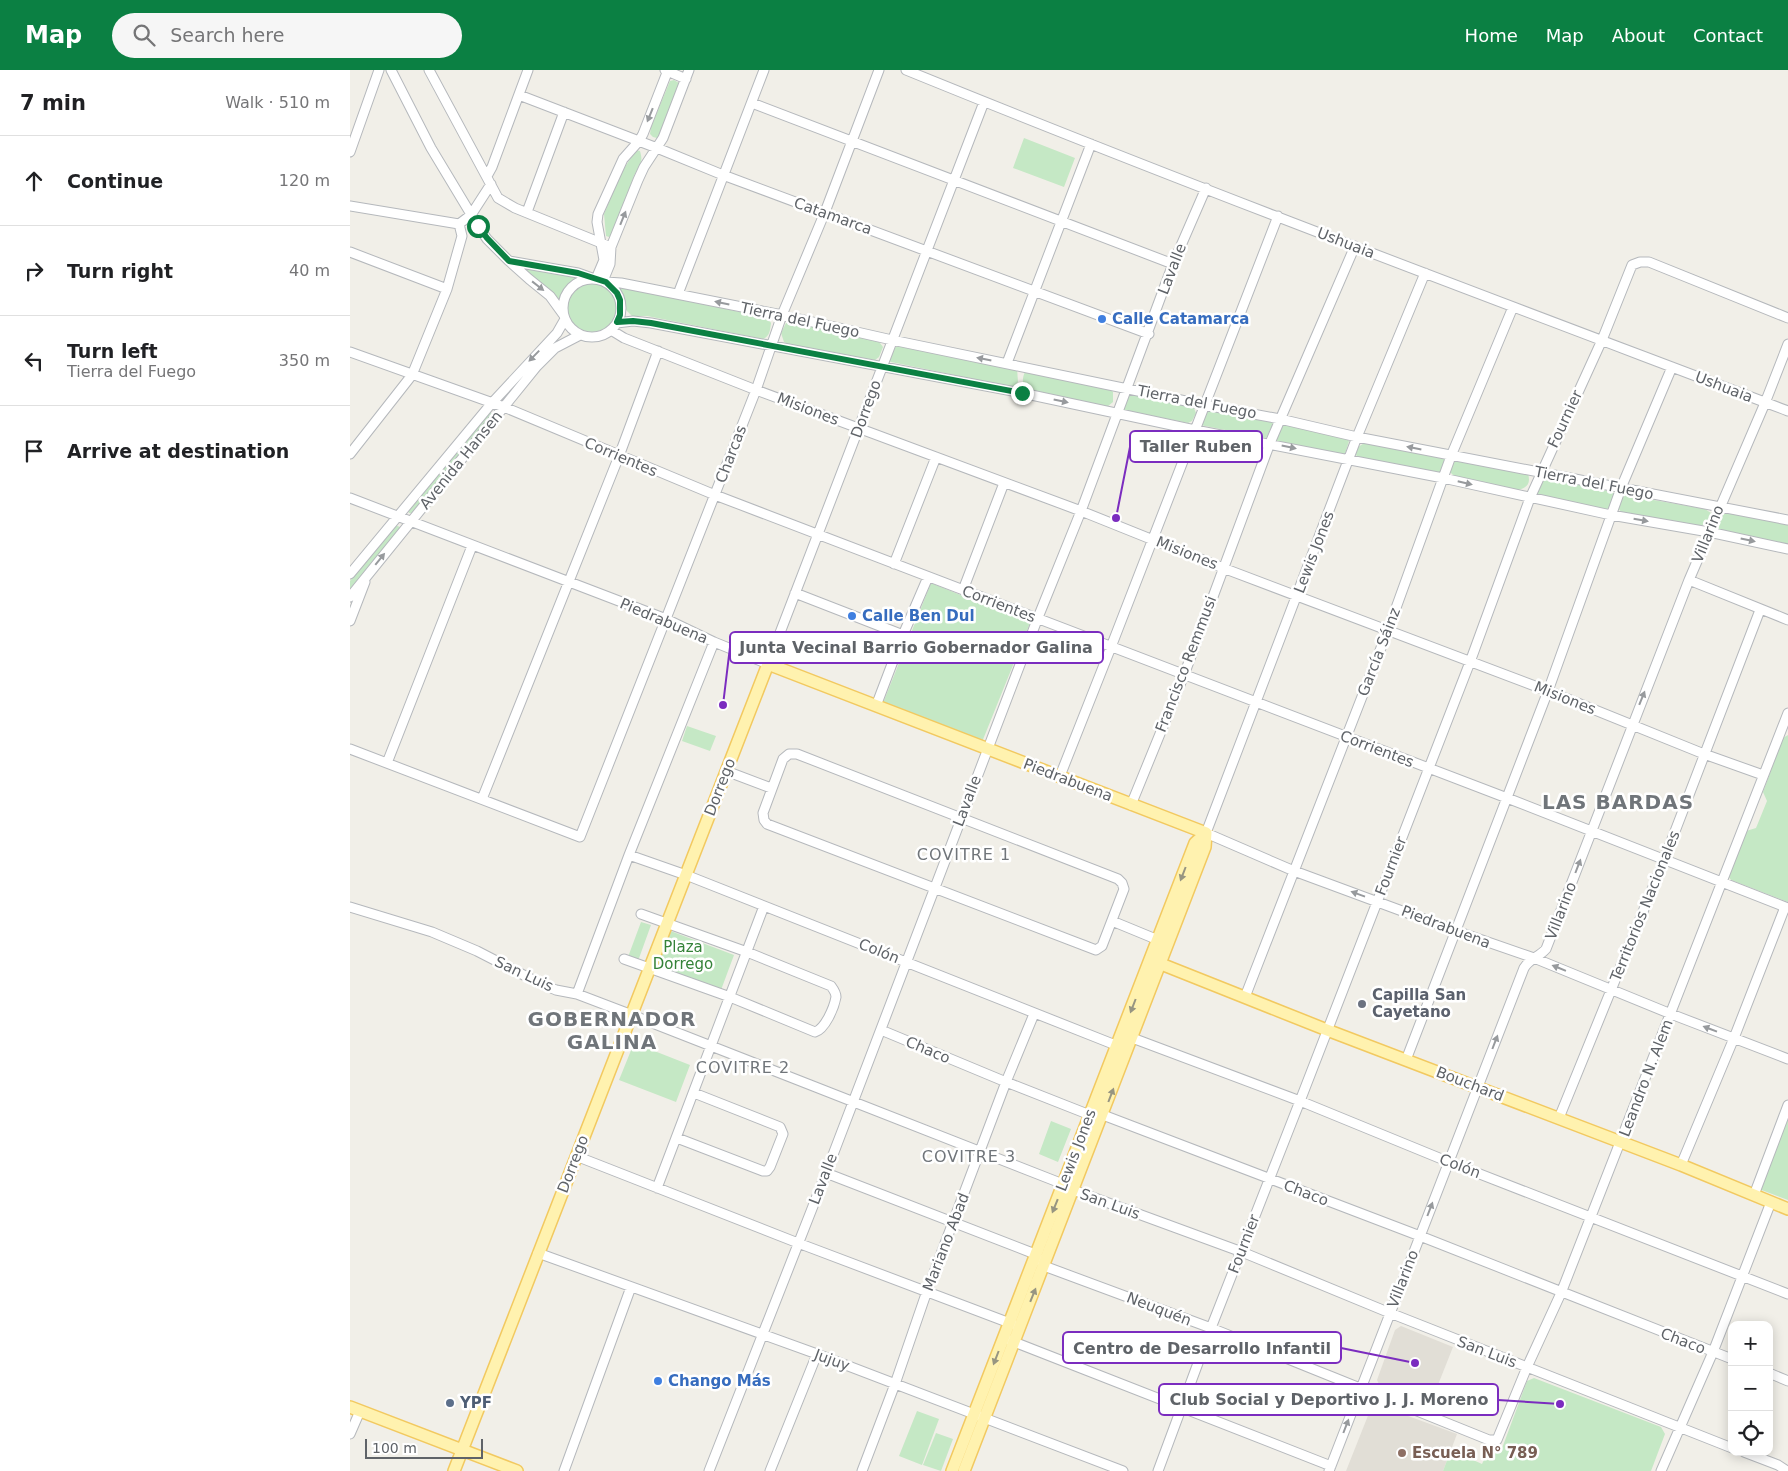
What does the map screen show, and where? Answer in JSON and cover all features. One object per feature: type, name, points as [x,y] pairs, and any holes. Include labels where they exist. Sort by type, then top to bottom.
[{"type":"main road","name":"Piedrabuena","points":[[768,664],[1131,805],[1206,832]]},
{"type":"main road","name":"Dorrego","points":[[454,1471],[768,664]]},
{"type":"main road","name":"Lewis Jones","points":[[952,1471],[979,1416],[1015,1325],[1044,1266],[1090,1115],[1122,1048],[1163,942],[1205,847],[1206,832]]},
{"type":"main road","name":"Bouchard","points":[[1156,962],[1327,1030],[1681,1165],[1788,1209]]},
{"type":"main road","name":"Lewis Jones","points":[[1015,1325],[1035,1254],[1103,1115],[1122,1048]]},
{"type":"main road","points":[[354,1407],[517,1471]]},
{"type":"main road","name":"Lewis Jones","points":[[964,1471],[979,1416]]},
{"type":"street","points":[[350,152],[380,70]]},
{"type":"street","points":[[391,70],[431,148],[470,215],[487,238],[509,261],[550,296],[568,325],[580,335],[596,336],[614,326],[620,315],[620,300],[617,293],[599,280],[584,280],[576,283],[565,297],[563,305],[564,316]]},
{"type":"street","points":[[429,70],[498,198],[526,212],[612,247]]},
{"type":"street","points":[[350,206],[459,224],[470,215],[489,180],[492,167],[528,70]]},
{"type":"street","points":[[667,70],[687,74],[663,138],[644,166],[612,247],[610,264],[599,280],[604,260],[597,222],[598,214],[623,159],[639,141],[667,70]]},
{"type":"street","points":[[678,294],[764,70]]},
{"type":"street","name":"Charcas","points":[[482,799],[580,837],[756,390],[782,315],[825,212],[879,70]]},
{"type":"street","name":"Ushuaia","points":[[906,70],[1091,144],[1788,411]]},
{"type":"street","name":"Catamarca","points":[[519,95],[723,175],[1149,334]]},
{"type":"street","name":"Dorrego","points":[[768,664],[984,102]]},
{"type":"street","points":[[752,103],[1173,264]]},
{"type":"street","points":[[526,212],[564,112]]},
{"type":"street","points":[[1007,363],[1091,144]]},
{"type":"street","name":"Lavalle","points":[[709,1471],[826,1173],[987,749],[1081,511],[1126,388],[1149,334],[1173,264],[1206,188]]},
{"type":"street","points":[[1060,776],[1278,216]]},
{"type":"street","points":[[350,454],[412,375],[447,289],[462,236],[459,224]]},
{"type":"street","name":"Francisco Remmusi","points":[[1131,805],[1184,675],[1270,443],[1355,246]]},
{"type":"street","points":[[350,252],[447,289]]},
{"type":"street","name":"Tierra del Fuego","points":[[509,261],[578,273],[599,280],[782,315],[892,340],[1280,419],[1357,437],[1788,520]]},
{"type":"street","name":"Fournier","points":[[1158,1471],[1211,1328],[1470,662],[1530,498],[1602,340],[1632,265],[1648,262],[1788,318]]},
{"type":"street","name":"Lewis Jones","points":[[1206,832],[1357,437],[1425,273]]},
{"type":"street","name":"García Sáinz","points":[[1245,997],[1347,738],[1451,456],[1513,307]]},
{"type":"street","name":"Avenida Hansen","points":[[350,574],[491,404],[557,332],[564,316]]},
{"type":"street","name":"Tierra del Fuego","points":[[614,326],[633,321],[651,323],[882,366],[1443,478],[1611,515],[1709,532],[1788,549]]},
{"type":"street","name":"Misiones","points":[[614,326],[624,338],[756,390],[1081,511],[1223,568],[1548,691],[1704,754],[1763,775]]},
{"type":"street","name":"Avenida Hansen","points":[[350,597],[537,366],[555,348],[580,335]]},
{"type":"street","name":"Villarino","points":[[1330,1468],[1524,968],[1527,963],[1546,949],[1689,580],[1765,403],[1788,344]]},
{"type":"street","points":[[350,749],[482,799],[619,456],[658,351]]},
{"type":"street","name":"Corrientes","points":[[350,352],[491,404],[504,407],[715,495],[1037,620],[1507,798],[1787,908]]},
{"type":"street","points":[[1406,1060],[1548,691],[1621,488],[1672,367]]},
{"type":"street","points":[[894,564],[936,458]]},
{"type":"street","points":[[963,590],[1004,482]]},
{"type":"street","name":"Piedrabuena","points":[[350,498],[666,619],[714,642],[768,664]]},
{"type":"street","points":[[387,763],[472,546]]},
{"type":"street","points":[[350,621],[368,574]]},
{"type":"street","points":[[876,706],[903,634],[928,577]]},
{"type":"street","points":[[1689,580],[1788,620]]},
{"type":"street","points":[[795,593],[903,634]]},
{"type":"street","name":"Territorios Nacionales","points":[[1559,1118],[1664,860],[1760,610]]},
{"type":"street","points":[[577,994],[629,855],[714,642]]},
{"type":"street","name":"Leandro N. Alem","points":[[1497,1440],[1592,1217],[1788,712]]},
{"type":"street","points":[[789,754],[797,754],[1118,879],[1124,889],[1102,946],[1096,950],[768,824],[764,820],[763,813],[771,788],[783,759],[789,754]]},
{"type":"street","points":[[726,771],[771,788]]},
{"type":"street","name":"Piedrabuena","points":[[1206,832],[1294,871],[1534,958],[1670,1014],[1788,1059]]},
{"type":"street","name":"Colón","points":[[629,855],[686,875],[1122,1048]]},
{"type":"street","name":"San Luis","points":[[350,906],[432,932],[477,951],[556,990],[577,994],[632,1014],[1068,1187],[1242,1252],[1390,1313],[1728,1446]]},
{"type":"street","points":[[657,1188],[764,906]]},
{"type":"street","points":[[1681,1165],[1787,908]]},
{"type":"street","points":[[624,959],[730,997],[816,1032],[825,1026],[836,996],[831,986],[747,952],[641,914]]},
{"type":"street","points":[[1112,921],[1163,942]]},
{"type":"street","name":"Mariano Abad","points":[[862,1471],[1006,1082],[1034,1014]]},
{"type":"street","name":"Chaco","points":[[881,1030],[1090,1115],[1103,1115],[1420,1236],[1728,1358]]},
{"type":"street","name":"Colón","points":[[1127,1036],[1300,1101],[1449,1162],[1788,1294]]},
{"type":"street","points":[[677,1138],[767,1171],[783,1134],[780,1127],[694,1093]]},
{"type":"street","points":[[1754,1195],[1788,1105]]},
{"type":"street","points":[[576,1156],[1015,1325]]},
{"type":"street","points":[[826,1173],[1035,1254],[1044,1266]]},
{"type":"street","points":[[1661,1471],[1713,1352],[1771,1202]]},
{"type":"street","name":"Jujuy","points":[[538,1254],[762,1334],[1124,1471]]},
{"type":"street","name":"Neuquén","points":[[1044,1266],[1211,1328],[1360,1390],[1489,1440],[1497,1440]]},
{"type":"street","points":[[564,1471],[631,1287]]},
{"type":"street","points":[[1009,1340],[1330,1468]]},
{"type":"street","points":[[770,1471],[816,1354]]},
{"type":"street","points":[[1773,1375],[1788,1381]]},
{"type":"street","points":[[350,1434],[354,1407]]},
{"type":"street","points":[[1753,1456],[1785,1470],[1788,1460]]},
{"type":"shaded area","points":[[1401,1326],[1453,1347],[1430,1405],[1380,1386],[1377,1380],[1395,1330]]},
{"type":"shaded area","name":"Escuela N° 789","points":[[1373,1403],[1457,1434],[1443,1471],[1346,1471]]},
{"type":"green space","points":[[674,80],[679,83],[679,89],[661,135],[657,138],[653,137],[650,134],[651,127],[670,81]]},
{"type":"green space","points":[[1024,138],[1075,158],[1064,187],[1013,168]]},
{"type":"green space","points":[[636,150],[640,151],[640,164],[631,183],[618,224],[609,237],[606,236],[604,214],[621,173]]},
{"type":"green space","points":[[515,263],[583,278],[565,293],[560,305]]},
{"type":"green space","points":[[592,282],[606,286],[613,293],[617,307],[613,321],[606,328],[592,332],[578,328],[571,321],[567,307],[571,293],[578,286]]},
{"type":"green space","points":[[619,286],[768,318],[771,323],[769,333],[763,339],[647,316],[632,316],[626,310]]},
{"type":"green space","points":[[791,322],[877,339],[883,347],[879,357],[875,360],[788,344],[784,342],[781,333],[786,323]]},
{"type":"green space","points":[[901,345],[1017,368],[1018,382],[1013,387],[886,360],[887,355]]},
{"type":"green space","points":[[1029,371],[1110,389],[1113,392],[1113,402],[1107,407],[1026,390],[1023,379],[1025,372]]},
{"type":"green space","points":[[1133,393],[1193,406],[1196,413],[1192,421],[1188,423],[1124,410],[1121,408],[1127,394]]},
{"type":"green space","points":[[1208,409],[1274,422],[1266,438],[1200,425]]},
{"type":"green space","points":[[489,412],[493,414],[414,513],[409,513],[408,510]]},
{"type":"green space","points":[[1282,425],[1347,438],[1349,441],[1345,454],[1275,441],[1276,430]]},
{"type":"green space","points":[[1366,442],[1444,457],[1446,461],[1442,472],[1438,473],[1357,457],[1358,447]]},
{"type":"green space","points":[[1455,460],[1528,474],[1529,482],[1524,488],[1518,490],[1454,476],[1449,471],[1452,462]]},
{"type":"green space","points":[[1546,478],[1613,492],[1610,507],[1605,510],[1535,495],[1542,480]]},
{"type":"green space","points":[[1625,495],[1705,509],[1711,513],[1708,522],[1699,527],[1622,513],[1618,508]]},
{"type":"green space","points":[[1724,511],[1788,524],[1788,545],[1720,531],[1717,526],[1718,519]]},
{"type":"green space","points":[[395,525],[400,527],[398,531],[350,589],[350,581]]},
{"type":"green space","points":[[931,583],[1030,623],[982,742],[883,703]]},
{"type":"green space","points":[[687,726],[716,736],[710,751],[682,741]]},
{"type":"green space","points":[[1788,735],[1788,902],[1731,880],[1728,876],[1746,831],[1756,828],[1767,801],[1763,792],[1783,738]]},
{"type":"green space","points":[[641,922],[651,925],[638,961],[628,957]]},
{"type":"green space","name":"Plaza Dorrego","points":[[668,930],[734,955],[721,990],[655,965]]},
{"type":"green space","points":[[634,1043],[690,1065],[676,1102],[619,1080]]},
{"type":"green space","points":[[1788,1113],[1788,1200],[1759,1189]]},
{"type":"green space","points":[[1051,1121],[1071,1129],[1058,1162],[1039,1154]]},
{"type":"green space","points":[[1534,1378],[1661,1427],[1665,1434],[1651,1471],[1443,1471],[1451,1450],[1482,1464],[1490,1447],[1501,1451],[1527,1381]]},
{"type":"green space","points":[[917,1411],[939,1419],[922,1465],[899,1456]]},
{"type":"green space","points":[[936,1433],[953,1439],[941,1471],[923,1465]]},
{"type":"place","name":"Calle Catamarca","points":[[1102,319]]},
{"type":"place","name":"Taller Ruben","points":[[1116,518]]},
{"type":"place","name":"Calle Ben Dul","points":[[852,616]]},
{"type":"place","name":"Junta Vecinal Barrio Gobernador Galina","points":[[723,705]]},
{"type":"place","name":"Capilla San Cayetano","points":[[1362,1004]]},
{"type":"place","name":"Centro de Desarrollo Infantil","points":[[1415,1363]]},
{"type":"place","name":"Chango Más","points":[[658,1381]]},
{"type":"place","name":"YPF","points":[[450,1403]]},
{"type":"place","name":"Club Social y Deportivo J. J. Moreno","points":[[1560,1404]]},
{"type":"place","name":"Escuela N° 789","points":[[1402,1453]]},
{"type":"district","name":"LAS BARDAS","points":[[1618,802]]},
{"type":"district","name":"COVITRE 1","points":[[964,854]]},
{"type":"district","name":"GOBERNADOR GALINA","points":[[612,1030]]},
{"type":"district","name":"COVITRE 2","points":[[743,1067]]},
{"type":"district","name":"COVITRE 3","points":[[969,1156]]},
{"type":"route","points":[[478,226],[509,261],[578,273],[606,282],[617,293],[620,300],[621,308],[617,322],[651,323],[1022,393]]}]
